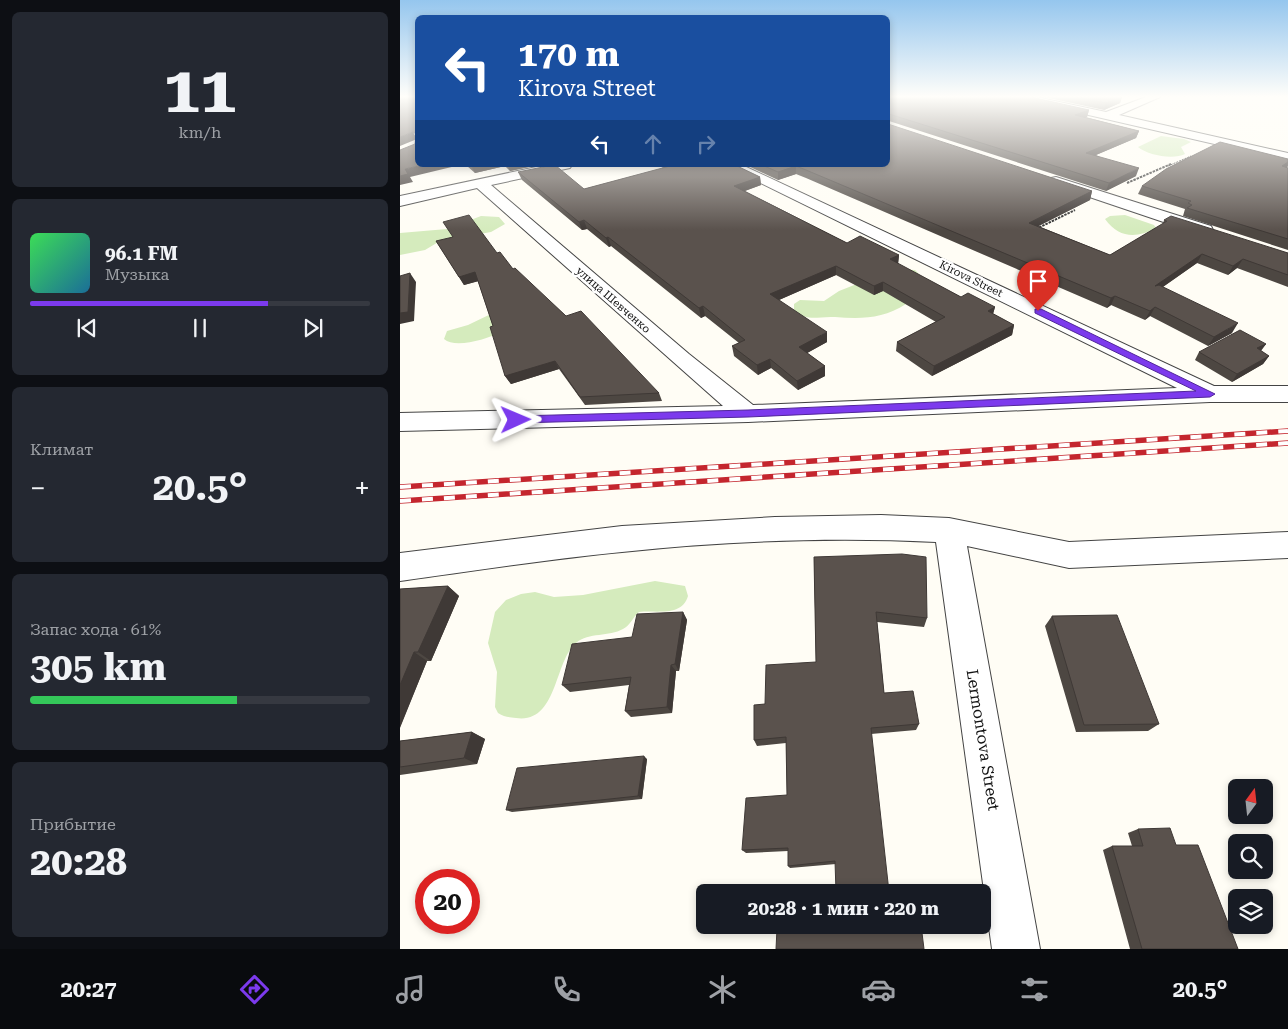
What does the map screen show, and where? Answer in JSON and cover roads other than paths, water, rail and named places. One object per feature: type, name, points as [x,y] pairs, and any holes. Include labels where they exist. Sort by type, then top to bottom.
[{"type":"street","points":[[1216,141],[1288,157]]},
{"type":"street","name":"Kirova Street","points":[[735,167],[1210,394]]},
{"type":"street","points":[[400,202],[481,184],[534,168]]},
{"type":"street","points":[[1038,175],[1223,236]]},
{"type":"street","name":"улица Шевченко","points":[[481,184],[680,359],[748,414]]},
{"type":"street","points":[[400,422],[748,414],[1210,394],[1288,394]]},
{"type":"street","points":[[400,567],[622,539],[775,529],[881,527],[949,530],[1070,555],[1288,545]]},
{"type":"street","name":"Lermontova Street","points":[[949,530],[1016,949]]},
{"type":"railway","points":[[400,487],[1288,431]]},
{"type":"railway","points":[[400,501],[1288,443]]}]
